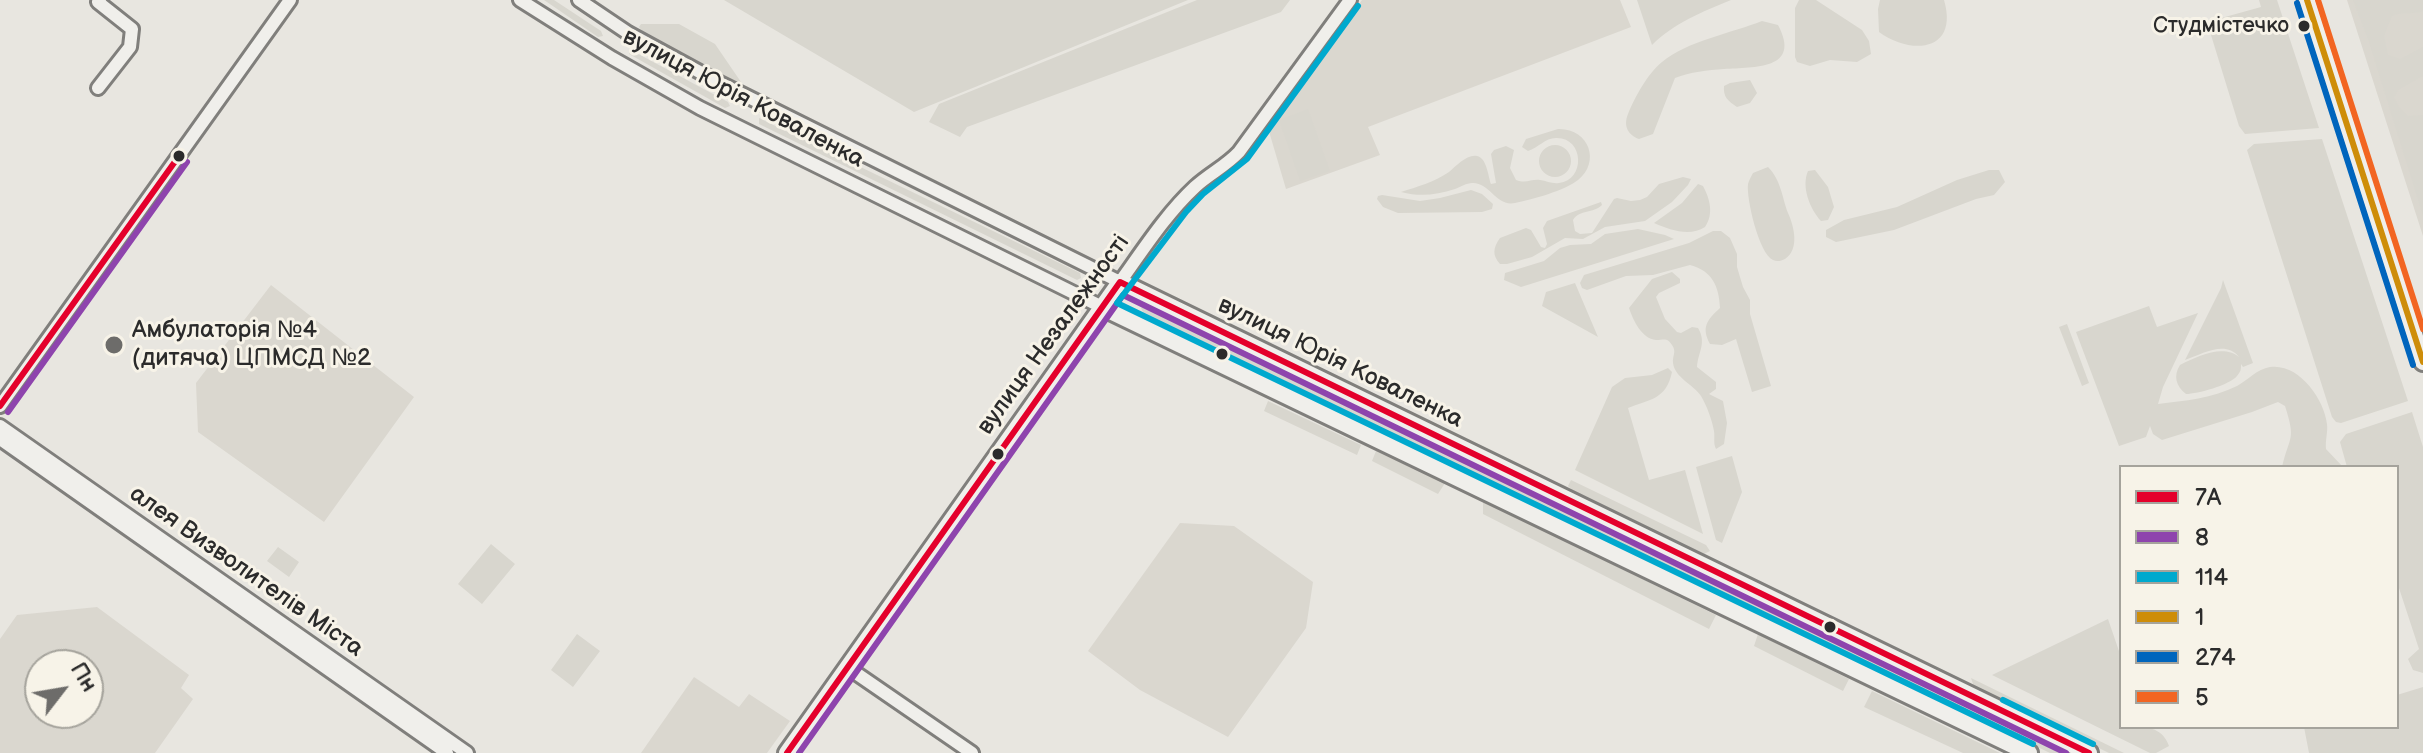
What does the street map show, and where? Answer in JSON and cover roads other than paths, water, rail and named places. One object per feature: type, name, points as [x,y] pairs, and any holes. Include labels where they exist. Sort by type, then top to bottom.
[{"type":"main road","points":[[2307,0],[2423,362]]},
{"type":"main road","name":"вулиця Незалежності","points":[[787,753],[1120,282]]},
{"type":"main road","name":"вулиця Юрія Коваленка","points":[[1120,282],[2089,753]]},
{"type":"main road","name":"вулиця Юрія Коваленка","points":[[1102,307],[2029,753]]},
{"type":"street","points":[[98,88],[130,47],[132,29],[98,2],[100,0]]},
{"type":"street","points":[[0,406],[290,0]]},
{"type":"street","name":"вулиця Юрія Коваленка","points":[[520,0],[612,58],[700,108],[1102,307]]},
{"type":"street","name":"вулиця Юрія Коваленка","points":[[579,0],[628,33],[718,82],[1120,282]]},
{"type":"street","name":"вулиця Незалежності","points":[[1120,282],[1193,189],[1239,152],[1350,0]]},
{"type":"street","name":"алея Визволителів Міста","points":[[0,426],[467,753]]},
{"type":"street","name":"алея Визволителів Міста","points":[[0,439],[447,753]]},
{"type":"street","points":[[847,667],[972,753]]},
{"type":"place","name":"Студмістечко","points":[[2304,26]]},
{"type":"place","name":"Амбулаторія №4 (дитяча) ЦПМСД №2","points":[[114,345]]}]
